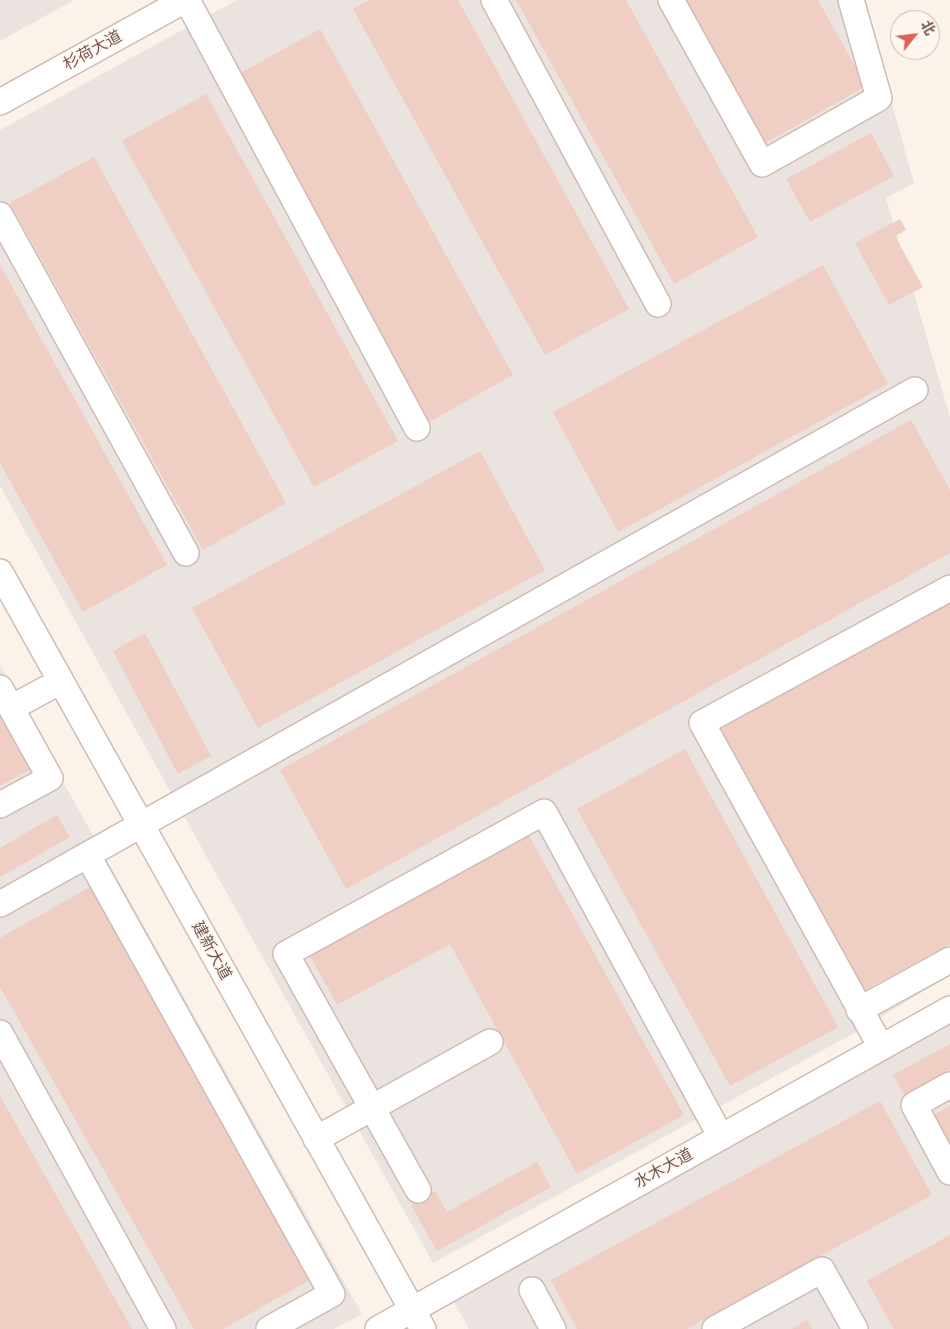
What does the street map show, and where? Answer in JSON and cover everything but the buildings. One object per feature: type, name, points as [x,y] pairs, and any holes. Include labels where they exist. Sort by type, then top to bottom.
[{"type":"street","name":"杉荷大道","points":[[0,102],[186,0]]},
{"type":"street","points":[[186,0],[417,428]]},
{"type":"street","points":[[494,0],[658,304]]},
{"type":"street","points":[[671,0],[762,164],[879,98],[851,0]]},
{"type":"street","points":[[0,215],[186,553]]},
{"type":"street","points":[[0,904],[142,826],[915,390]]},
{"type":"street","name":"建新大道","points":[[0,572],[417,1320]]},
{"type":"street","points":[[881,1047],[702,723],[950,588]]},
{"type":"street","points":[[0,805],[50,778],[6,698],[61,681]]},
{"type":"street","points":[[418,1190],[286,954],[544,812],[721,1137]]},
{"type":"street","points":[[88,856],[332,1294],[269,1329]]},
{"type":"street","points":[[859,1010],[950,960]]},
{"type":"street","name":"水木大道","points":[[378,1329],[417,1320],[721,1137],[950,1009]]},
{"type":"street","points":[[0,1033],[163,1329]]},
{"type":"street","points":[[316,1139],[490,1042]]},
{"type":"street","points":[[950,1085],[914,1105],[950,1172]]},
{"type":"street","points":[[715,1329],[822,1270],[854,1329]]},
{"type":"street","points":[[532,1290],[553,1329]]},
{"type":"shaded area","points":[[0,0],[74,0],[0,41]]},
{"type":"shaded area","points":[[237,0],[863,0],[914,183],[886,198],[950,417],[950,975],[858,1031],[433,1263],[0,486],[0,130]]},
{"type":"shaded area","points":[[0,665],[63,782],[362,1314],[334,1329],[0,1329]]},
{"type":"shaded area","points":[[950,1021],[950,1329],[469,1329],[453,1300]]}]
